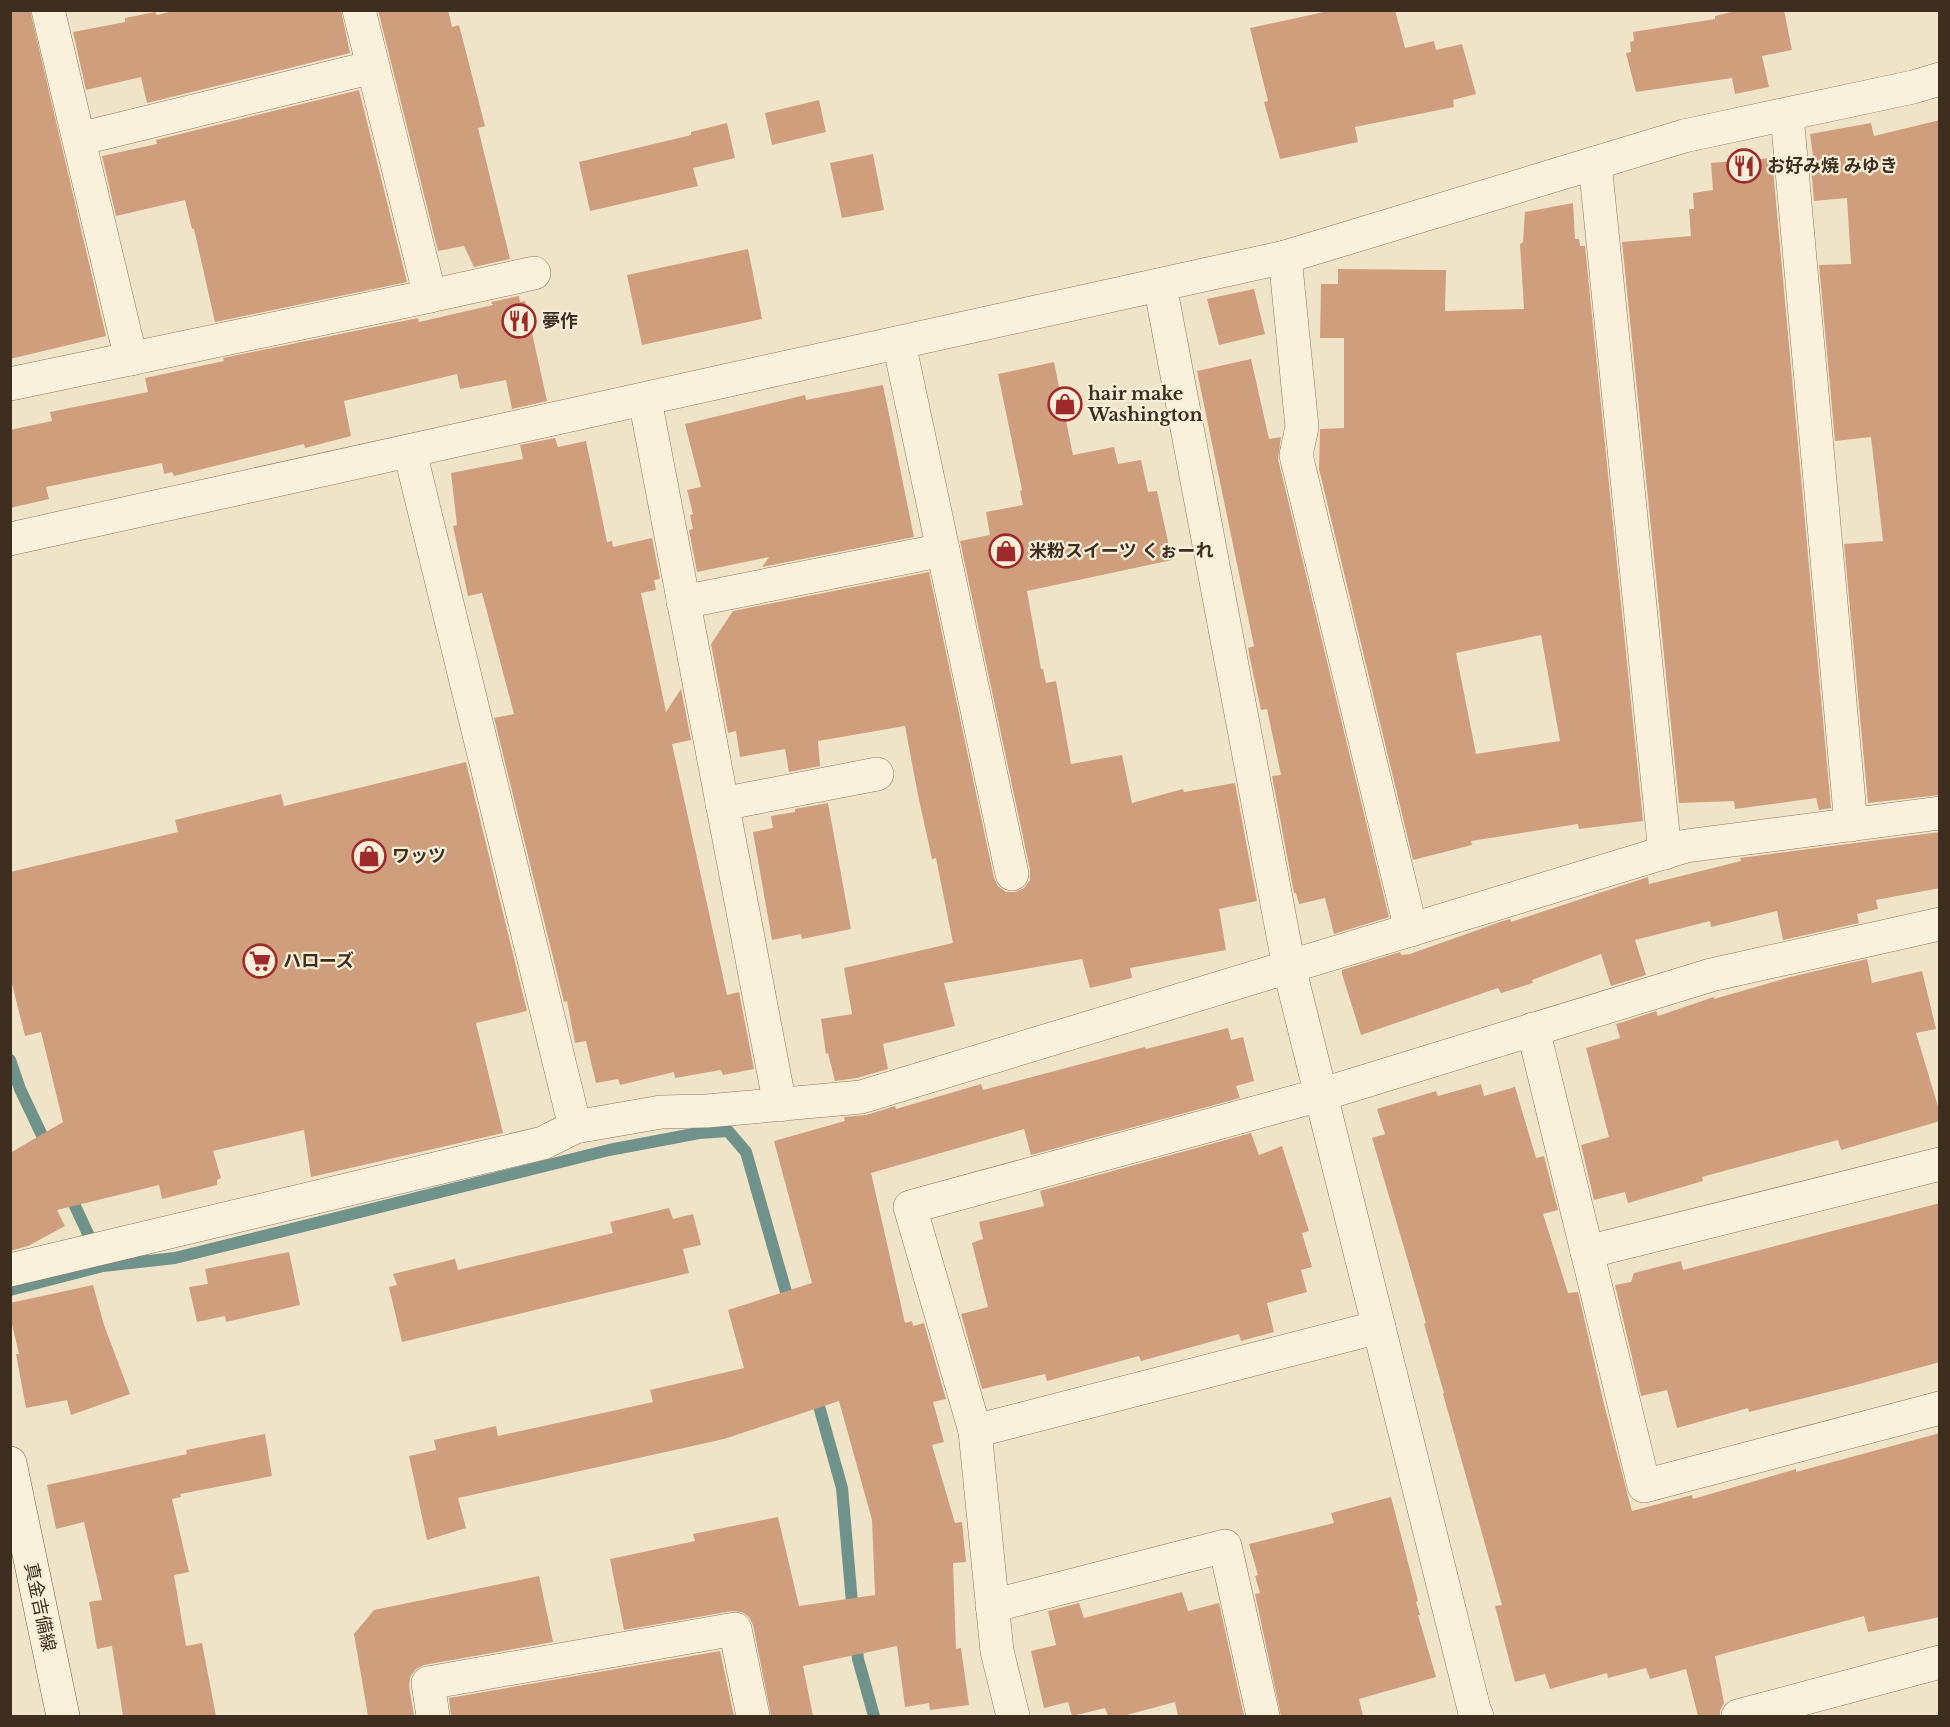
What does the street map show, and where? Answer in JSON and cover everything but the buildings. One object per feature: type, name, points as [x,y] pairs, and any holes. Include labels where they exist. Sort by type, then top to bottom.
[{"type":"street","points":[[48,10],[132,359]]},
{"type":"street","points":[[359,10],[430,296]]},
{"type":"street","points":[[79,139],[373,67]]},
{"type":"street","points":[[10,539],[1285,257],[1684,136],[1913,87],[1940,79]]},
{"type":"street","points":[[1787,114],[1851,825]]},
{"type":"street","points":[[1595,163],[1665,853]]},
{"type":"street","points":[[1285,257],[1302,427],[1296,455],[1411,930]]},
{"type":"street","points":[[10,384],[534,273]]},
{"type":"street","points":[[1160,285],[1288,967],[1474,1715]]},
{"type":"street","points":[[899,343],[1012,874]]},
{"type":"street","points":[[645,400],[780,1105]]},
{"type":"street","points":[[410,452],[575,1127]]},
{"type":"street","points":[[683,602],[943,550]]},
{"type":"street","points":[[722,804],[877,774]]},
{"type":"street","points":[[10,1270],[543,1143],[575,1127],[661,1112],[707,1111],[861,1097],[1686,846],[1940,813]]},
{"type":"street","points":[[1013,1716],[997,1651],[975,1431],[910,1207],[1320,1095],[1711,975],[1940,924]]},
{"type":"street","points":[[1533,1029],[1644,1486],[1940,1408]]},
{"type":"street","points":[[1587,1252],[1940,1164]]},
{"type":"street","points":[[975,1431],[1378,1327]]},
{"type":"street","name":"真金吉備線","points":[[10,1463],[63,1716]]},
{"type":"street","points":[[992,1606],[1225,1546],[1263,1716]]},
{"type":"street","points":[[434,1716],[428,1683],[735,1629],[753,1716]]},
{"type":"street","points":[[1738,1716],[1940,1662]]},
{"type":"waterway","points":[[10,1060],[20,1089],[48,1148]]},
{"type":"waterway","points":[[68,1191],[103,1266],[175,1258],[609,1150],[699,1133],[728,1131],[746,1152],[790,1306]]},
{"type":"waterway","points":[[10,1290],[103,1266]]},
{"type":"waterway","points":[[815,1392],[842,1488],[853,1614]]},
{"type":"waterway","points":[[856,1640],[858,1659],[874,1716]]},
{"type":"place","name":"お好み焼 みゆき","points":[[1744,166]]},
{"type":"place","name":"夢作","points":[[519,321]]},
{"type":"place","name":"hair make Washington","points":[[1065,404]]},
{"type":"place","name":"米粉スイーツ くぉーれ","points":[[1006,551]]},
{"type":"place","name":"ワッツ","points":[[369,856]]},
{"type":"place","name":"ハローズ","points":[[260,961]]}]
